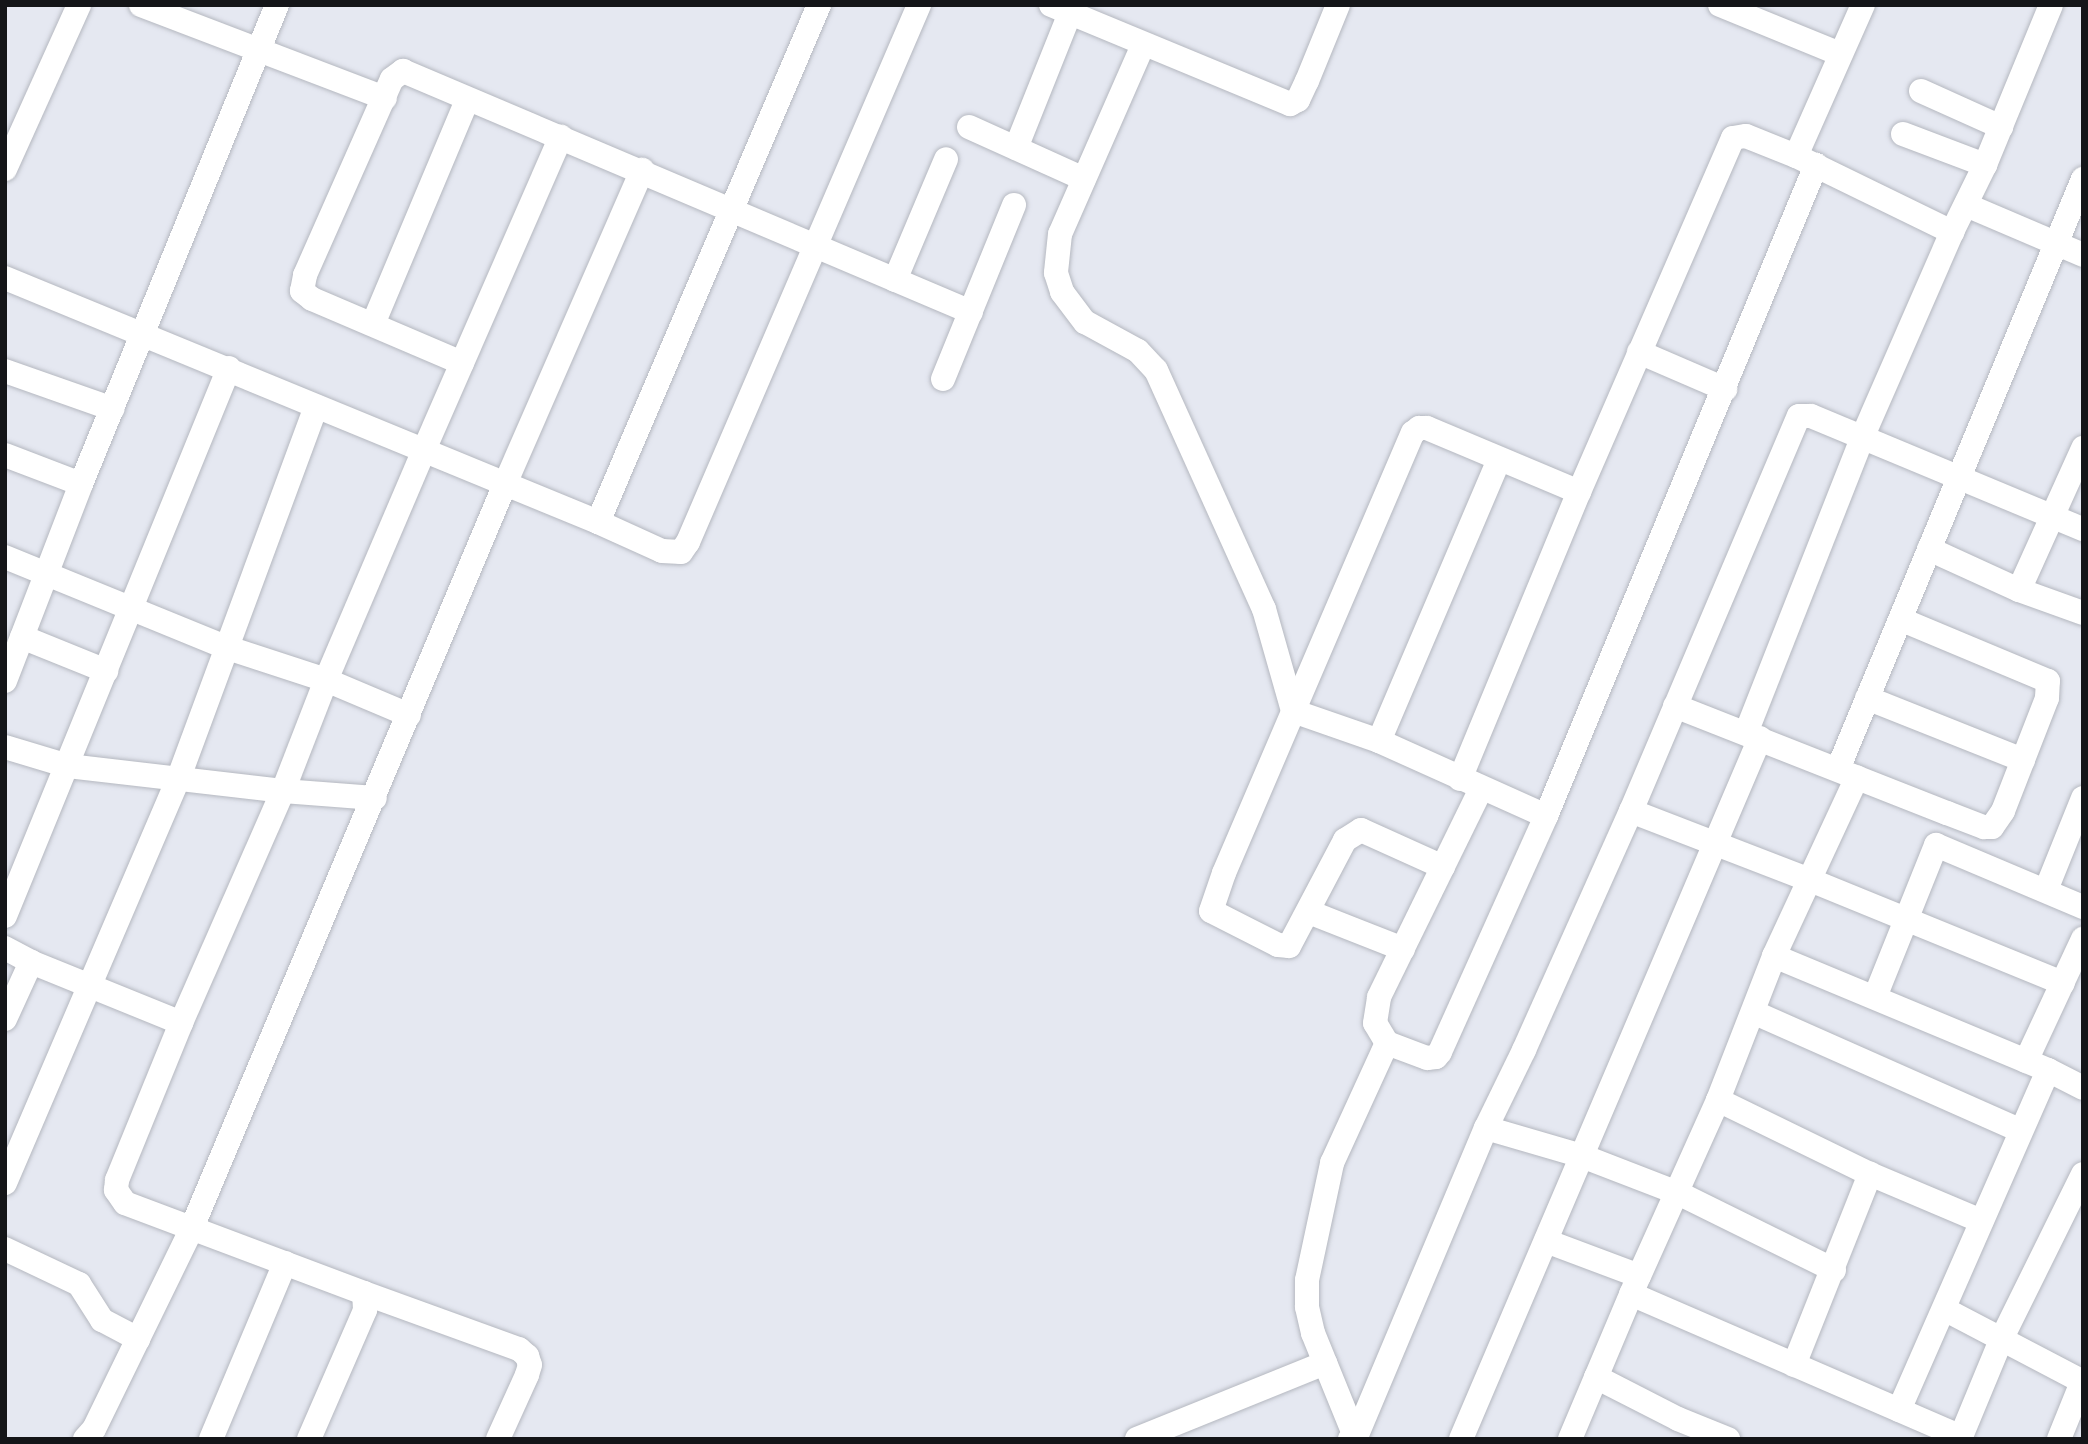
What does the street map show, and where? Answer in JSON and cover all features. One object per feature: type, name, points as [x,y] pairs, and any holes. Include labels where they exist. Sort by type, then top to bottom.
[{"type":"street","points":[[5,169],[79,5]]},
{"type":"street","points":[[141,5],[385,98]]},
{"type":"street","points":[[7,673],[141,335],[277,5]]},
{"type":"street","points":[[598,522],[820,5]]},
{"type":"street","points":[[5,278],[672,554],[681,552],[688,542],[817,248],[919,5]]},
{"type":"street","points":[[1016,148],[1060,9],[1290,104],[1298,100],[1338,5]]},
{"type":"street","points":[[1720,5],[1840,54]]},
{"type":"street","points":[[1863,5],[1840,54],[1806,161],[1725,389],[1546,816],[1436,1057],[1427,1058],[1387,1043],[1376,1023],[1375,1010],[1443,867],[1470,784],[1579,492],[1732,138],[1746,136],[1806,161],[1952,232]]},
{"type":"street","points":[[1461,1439],[1714,841],[1862,438],[1952,232],[1985,165],[2051,5]]},
{"type":"street","points":[[1143,45],[1060,234],[1056,252],[1056,273],[1062,292],[1085,322],[1138,351],[1157,370],[1256,590],[1273,634],[1293,711]]},
{"type":"street","points":[[462,363],[312,299],[302,291],[305,275],[392,79],[403,71],[467,100],[642,170],[817,248],[971,312]]},
{"type":"street","points":[[1921,91],[2001,127]]},
{"type":"street","points":[[373,324],[467,100]]},
{"type":"street","points":[[969,127],[1084,179]]},
{"type":"street","points":[[1903,134],[1985,165]]},
{"type":"street","points":[[498,1439],[530,1365],[527,1356],[519,1349],[191,1230],[125,1203],[116,1190],[117,1180],[181,1023],[283,791],[326,680],[424,450],[561,137]]},
{"type":"street","points":[[895,280],[946,159]]},
{"type":"street","points":[[85,1439],[94,1429],[191,1230],[505,484],[642,170]]},
{"type":"street","points":[[1570,1439],[1718,1100],[1774,956],[1810,880],[1847,773],[1867,698],[2083,180]]},
{"type":"street","points":[[943,379],[1014,205]]},
{"type":"street","points":[[1966,205],[2083,255]]},
{"type":"street","points":[[1639,352],[1725,389]]},
{"type":"street","points":[[5,916],[229,369]]},
{"type":"street","points":[[5,371],[113,409]]},
{"type":"street","points":[[5,1183],[179,777],[316,406]]},
{"type":"street","points":[[1354,1438],[1486,1128],[1524,1050],[1631,811],[1799,416],[1811,416],[2083,529]]},
{"type":"street","points":[[1443,867],[1360,830],[1345,840],[1289,946],[1284,947],[1211,911],[1293,711],[1413,433],[1419,428],[1427,428],[1579,492]]},
{"type":"street","points":[[2019,590],[2083,448]]},
{"type":"street","points":[[5,455],[81,484]]},
{"type":"street","points":[[1379,741],[1499,460]]},
{"type":"street","points":[[1929,549],[2019,590],[2083,613]]},
{"type":"street","points":[[5,557],[228,648],[326,680],[409,715]]},
{"type":"street","points":[[1675,706],[1947,813],[1984,827],[1992,827],[2003,811],[2047,698],[2048,681],[1900,619]]},
{"type":"street","points":[[22,637],[106,671]]},
{"type":"street","points":[[1867,698],[2023,760]]},
{"type":"street","points":[[1293,711],[1379,741],[1546,816]]},
{"type":"street","points":[[5,747],[68,766],[283,791],[375,798]]},
{"type":"street","points":[[2046,890],[2083,798]]},
{"type":"street","points":[[1631,811],[1714,841],[2063,983]]},
{"type":"street","points":[[1875,997],[1947,813]]},
{"type":"street","points":[[1936,845],[2083,908]]},
{"type":"street","points":[[1309,912],[1403,948]]},
{"type":"street","points":[[2026,1061],[2083,939]]},
{"type":"street","points":[[5,948],[31,962],[181,1023]]},
{"type":"street","points":[[1774,956],[2049,1070],[2083,1088]]},
{"type":"street","points":[[5,1018],[31,962]]},
{"type":"street","points":[[1753,1012],[2021,1130]]},
{"type":"street","points":[[1354,1438],[1312,1333],[1307,1307],[1309,1267],[1332,1163],[1387,1043]]},
{"type":"street","points":[[1899,1410],[2049,1070]]},
{"type":"street","points":[[1718,1100],[1870,1174],[1981,1221]]},
{"type":"street","points":[[1486,1128],[1582,1156],[1678,1194],[1834,1270]]},
{"type":"street","points":[[1794,1365],[1870,1174]]},
{"type":"street","points":[[1546,1241],[1794,1365],[1960,1438],[2001,1340],[2083,1174]]},
{"type":"street","points":[[5,1249],[79,1284],[102,1320],[138,1339]]},
{"type":"street","points":[[211,1439],[285,1263]]},
{"type":"street","points":[[309,1439],[365,1310],[364,1293]]},
{"type":"street","points":[[1944,1308],[2083,1382],[2059,1439]]},
{"type":"street","points":[[1138,1439],[1325,1363]]},
{"type":"street","points":[[1597,1377],[1674,1429],[1728,1439]]}]
